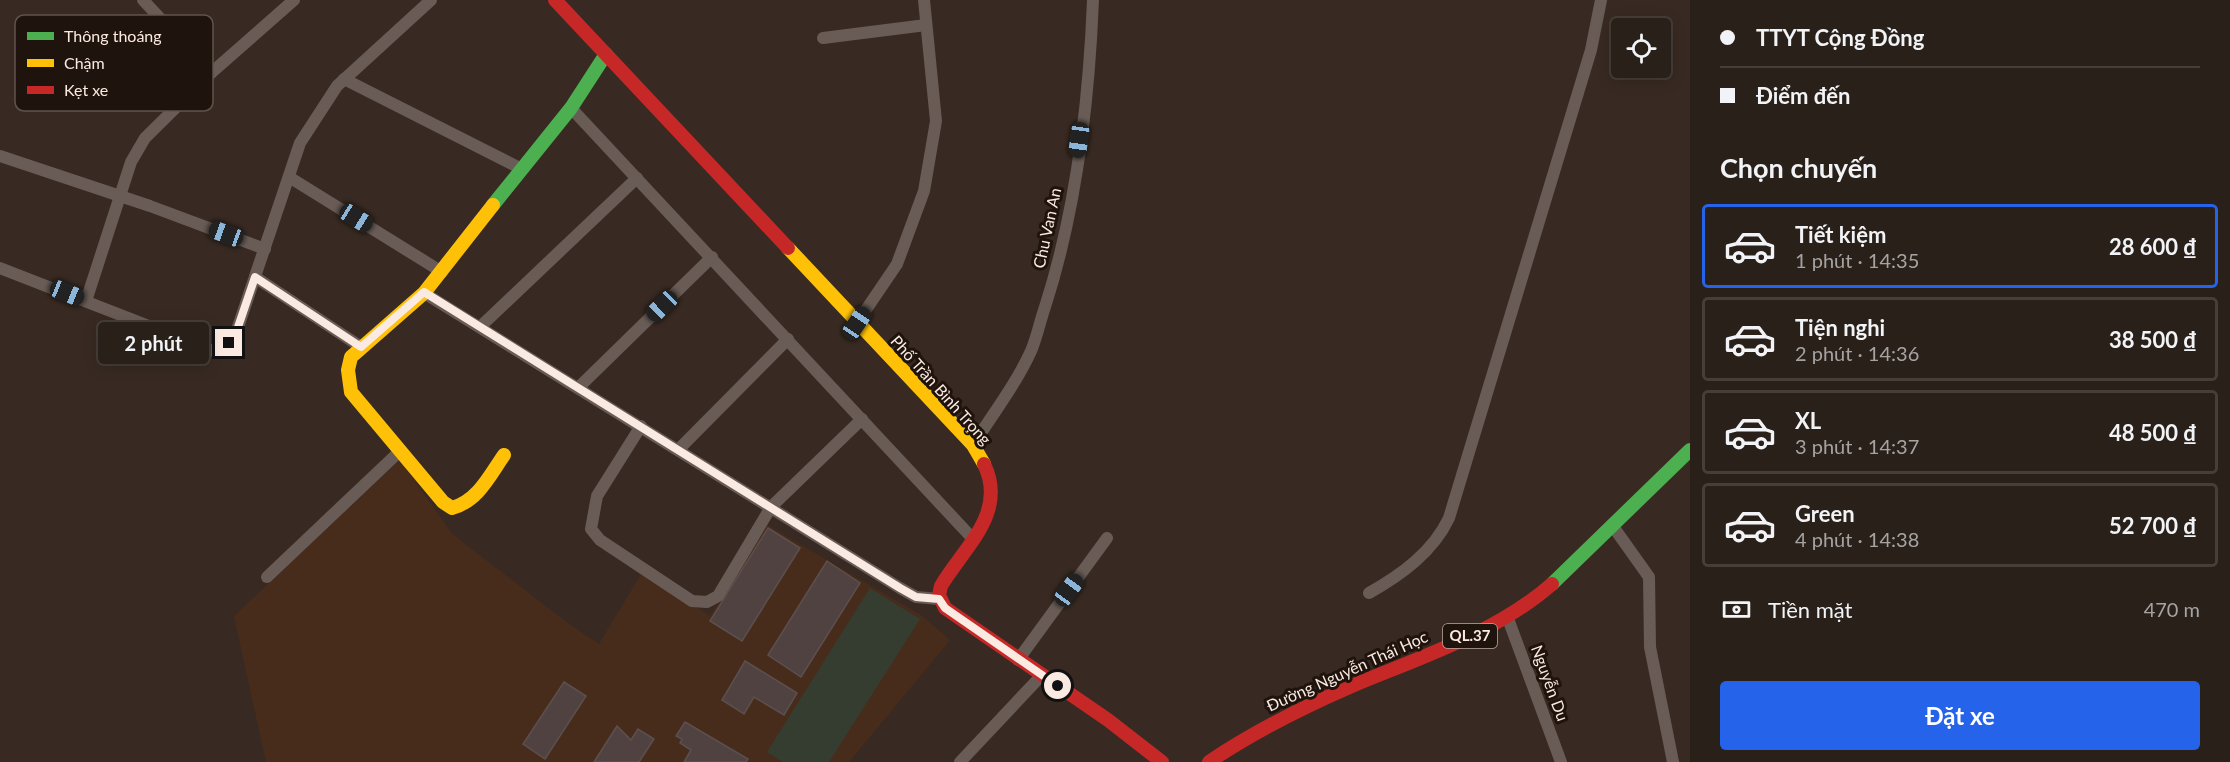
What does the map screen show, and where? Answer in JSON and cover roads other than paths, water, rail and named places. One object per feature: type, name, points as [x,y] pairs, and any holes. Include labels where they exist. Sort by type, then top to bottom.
[{"type":"main road","name":"Phố Trần Bình Trọng","points":[[555,0],[973,445],[986,465],[992,497],[986,517],[974,540],[940,588],[939,599]]},
{"type":"main road","points":[[504,455],[474,495],[460,507],[452,508],[443,502],[351,392],[348,370],[351,357],[424,292],[442,272],[520,168],[571,108],[606,54]]},
{"type":"main road","name":"Đường Nguyễn Thái Học","points":[[1209,762],[1235,743],[1297,709],[1470,635],[1507,616],[1566,574],[1612,525],[1690,450]]},
{"type":"main road","points":[[939,599],[945,608],[1108,720],[1162,762]]},
{"type":"street","points":[[143,0],[157,15]]},
{"type":"street","points":[[213,71],[294,0]]},
{"type":"street","points":[[0,268],[213,351],[223,350],[236,333],[300,143],[318,111],[344,79],[431,0]]},
{"type":"street","points":[[857,323],[897,264],[924,191],[936,121],[924,0]]},
{"type":"street","name":"Chu Van An","points":[[973,445],[1022,370],[1032,348],[1053,282],[1071,203],[1091,55],[1093,0]]},
{"type":"street","points":[[1369,593],[1394,579],[1414,563],[1441,534],[1449,518],[1591,51],[1601,0]]},
{"type":"street","points":[[824,38],[926,25]]},
{"type":"street","points":[[344,79],[520,168]]},
{"type":"street","points":[[571,108],[974,540]]},
{"type":"street","points":[[86,301],[131,162],[145,138],[172,111]]},
{"type":"street","points":[[0,156],[265,249]]},
{"type":"street","points":[[289,177],[442,272]]},
{"type":"street","points":[[480,327],[637,178]]},
{"type":"street","points":[[578,388],[712,257]]},
{"type":"street","points":[[255,277],[361,347]]},
{"type":"street","points":[[424,292],[900,588],[916,597],[939,599]]},
{"type":"street","points":[[678,450],[788,339]]},
{"type":"street","points":[[640,426],[597,496],[591,529],[600,540],[692,601],[707,602],[718,596],[771,507],[862,419]]},
{"type":"street","points":[[267,577],[400,452]]},
{"type":"street","points":[[1612,525],[1649,577],[1650,647],[1673,762]]},
{"type":"street","points":[[1018,660],[1107,538]]},
{"type":"street","name":"Nguyễn Du","points":[[1507,616],[1561,762]]},
{"type":"street","points":[[960,762],[1042,675]]}]
